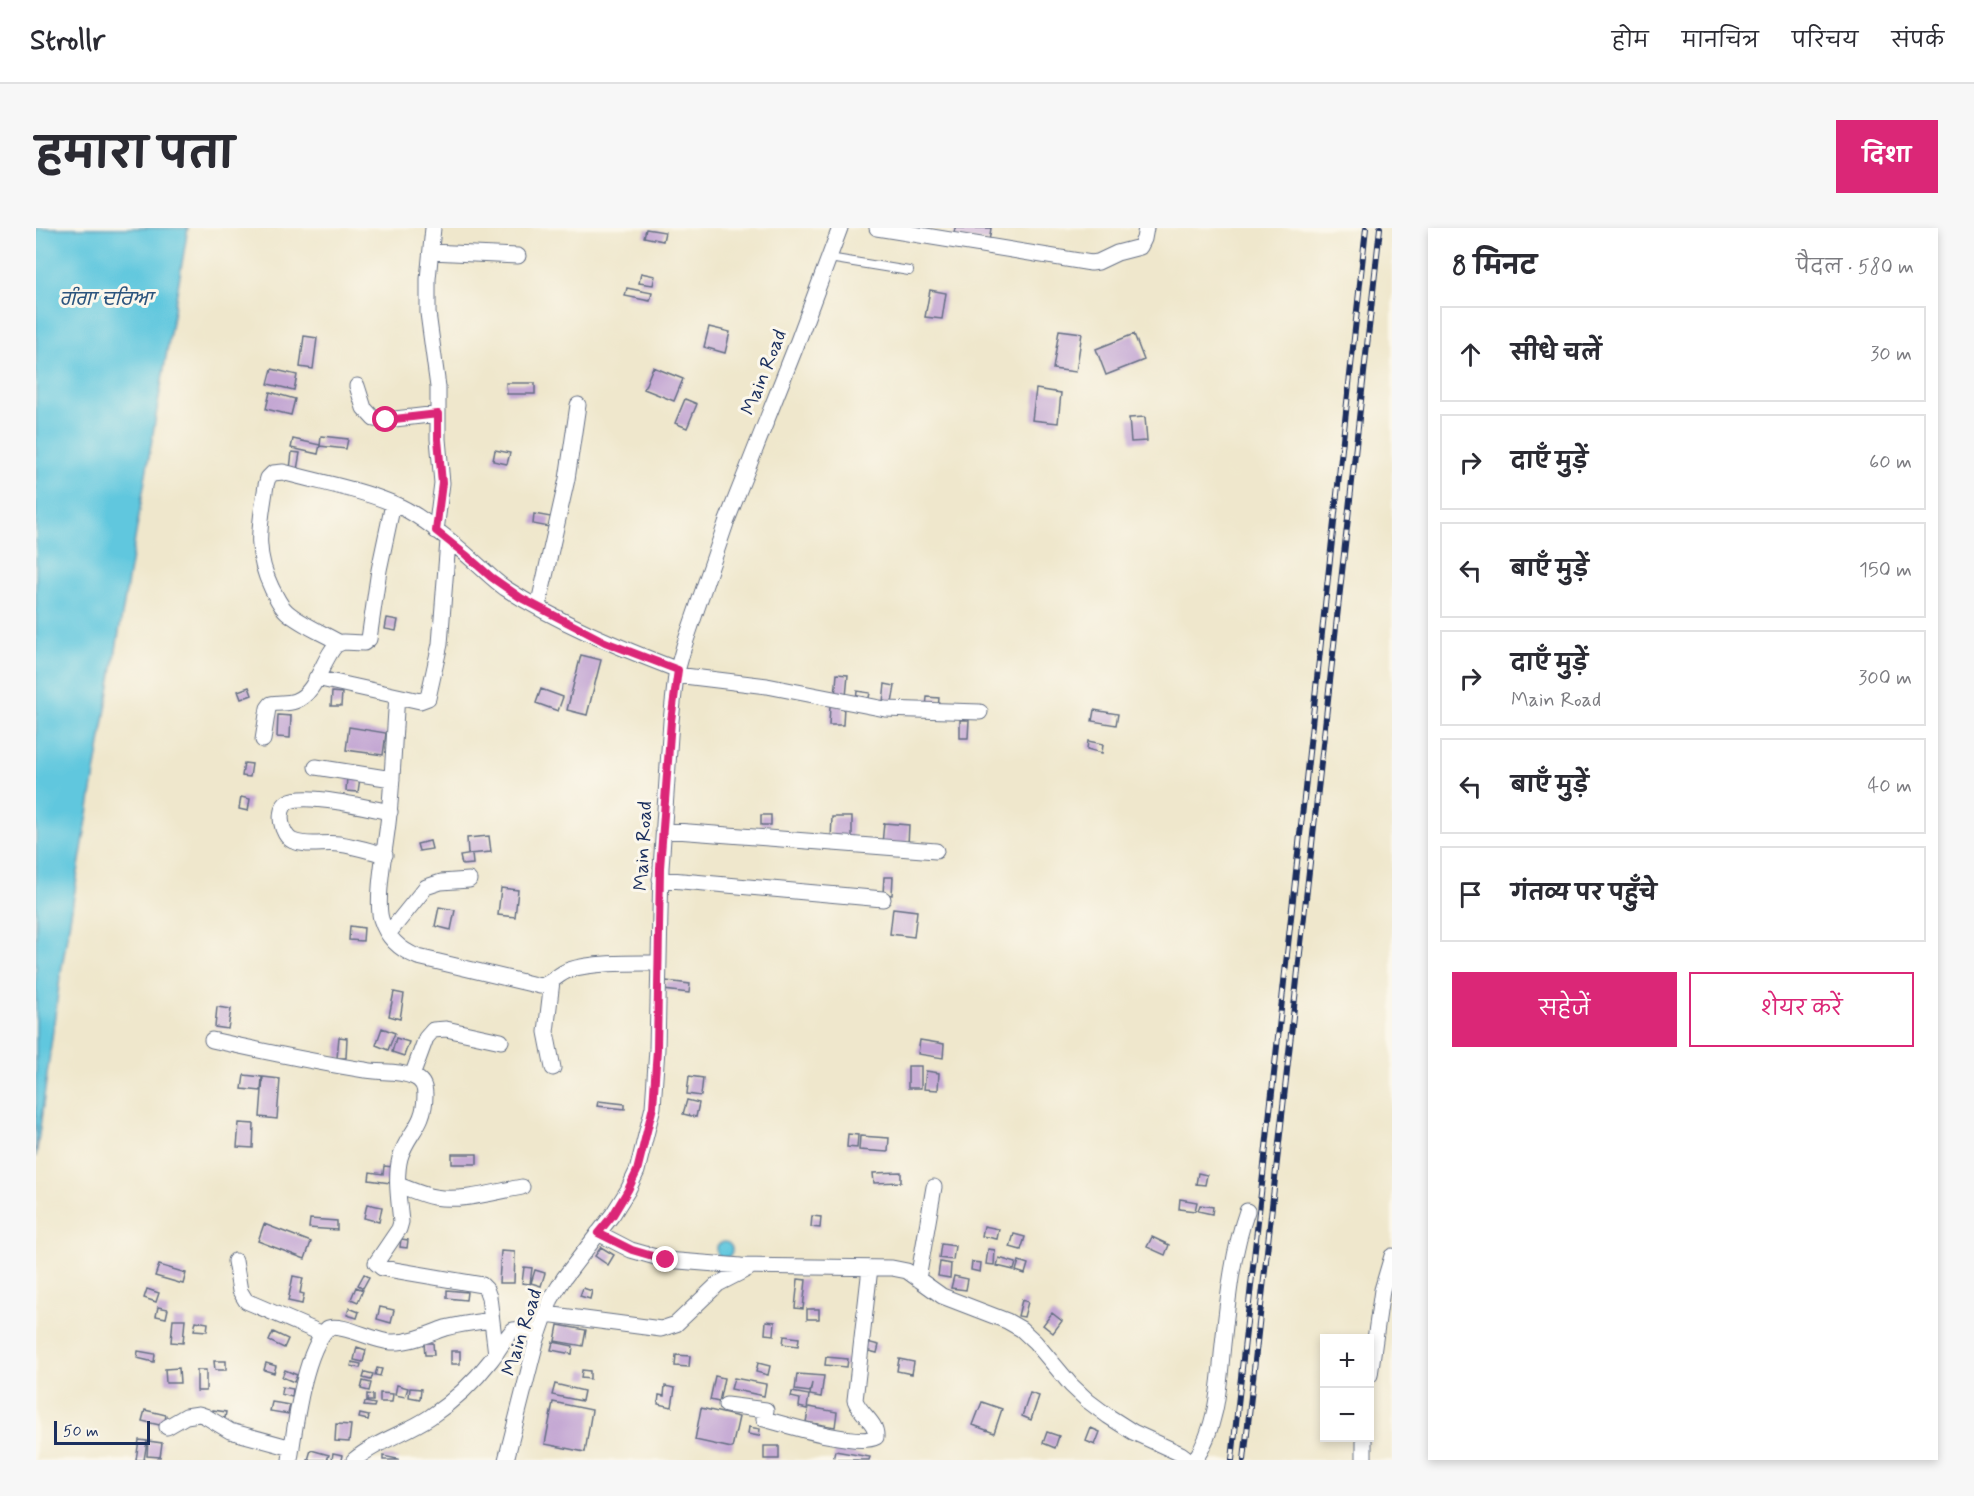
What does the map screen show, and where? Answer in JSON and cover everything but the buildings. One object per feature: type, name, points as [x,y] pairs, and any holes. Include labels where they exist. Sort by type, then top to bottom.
[{"type":"street","points":[[316,678],[423,701],[429,698],[431,692],[440,644],[442,536],[438,387],[428,314],[428,279],[433,228]]},
{"type":"street","name":"Main Road","points":[[506,1460],[540,1331],[551,1299],[623,1198],[637,1171],[653,1107],[657,1049],[660,879],[671,721],[677,673],[726,523],[840,228]]},
{"type":"street","points":[[878,228],[1091,263],[1140,247],[1146,228]]},
{"type":"street","points":[[431,252],[518,256]]},
{"type":"street","points":[[357,387],[364,408],[374,419],[386,420],[438,414]]},
{"type":"street","points":[[538,607],[567,480],[578,405]]},
{"type":"street","points":[[393,504],[379,570],[371,635],[367,642],[340,643],[301,622],[280,605],[266,575],[260,554],[259,534],[268,478],[273,473],[283,472],[381,499],[393,504],[414,514],[503,587],[605,642],[677,673],[767,686],[885,709],[980,712]]},
{"type":"street","points":[[264,740],[269,706],[276,703],[289,703],[301,698],[316,678],[331,650],[340,643]]},
{"type":"street","points":[[398,696],[380,911],[388,934],[396,945],[418,957],[534,986],[546,985],[562,973],[578,967],[659,963]]},
{"type":"street","points":[[316,767],[392,779]]},
{"type":"street","points":[[385,855],[339,844],[294,842],[283,832],[281,820],[285,804],[289,801],[300,800],[340,802],[390,812]]},
{"type":"street","points":[[663,830],[936,851]]},
{"type":"street","points":[[660,879],[883,899]]},
{"type":"street","points":[[388,934],[426,887],[441,882],[469,880]]},
{"type":"street","points":[[552,981],[546,1032],[553,1068]]},
{"type":"street","points":[[412,1076],[426,1038],[433,1030],[446,1029],[501,1041]]},
{"type":"street","points":[[212,1040],[363,1070],[418,1078],[424,1085],[424,1105],[421,1119],[400,1158],[398,1185],[401,1222],[399,1229],[376,1261],[377,1265],[382,1268],[482,1285],[486,1288],[495,1354]]},
{"type":"street","points":[[398,1185],[432,1197],[444,1198],[522,1187]]},
{"type":"street","points":[[918,1279],[934,1187]]},
{"type":"street","points":[[1195,1460],[1210,1430],[1219,1392],[1235,1253],[1246,1211]]},
{"type":"street","points":[[598,1233],[632,1250],[666,1260],[752,1267],[899,1269],[942,1296],[1007,1321],[1021,1329],[1071,1385],[1095,1406],[1133,1432],[1189,1460]]},
{"type":"street","points":[[1374,1347],[1382,1290],[1392,1256]]},
{"type":"street","points":[[235,1261],[240,1291],[246,1301],[323,1334]]},
{"type":"street","points":[[546,1314],[661,1329],[676,1324],[718,1284],[752,1267]]},
{"type":"street","points":[[726,1405],[766,1410],[764,1419],[819,1434],[863,1440],[874,1439],[876,1437],[874,1427],[855,1400],[870,1268]]},
{"type":"street","points":[[167,1427],[186,1416],[199,1414],[230,1431],[291,1454],[305,1378],[323,1334],[328,1328],[336,1326],[390,1342],[491,1320]]},
{"type":"street","points":[[354,1460],[370,1448],[415,1426],[446,1406],[467,1388],[513,1330],[540,1331]]},
{"type":"street","points":[[1364,1442],[1364,1460]]},
{"type":"lane","points":[[829,258],[909,271]]},
{"type":"water","name":"ਗੰਗਾ ਦਰਿਆ","points":[[36,228],[188,228],[60,978],[36,1157]]},
{"type":"water","points":[[721,1242],[727,1242],[732,1250],[730,1256],[721,1258],[716,1253],[716,1247]]},
{"type":"railway","points":[[1232,1460],[1366,228]]},
{"type":"railway","points":[[1244,1460],[1380,228]]},
{"type":"route","points":[[386,420],[438,414],[442,483],[436,531],[503,587],[521,598],[605,642],[678,670],[671,721],[660,868],[657,1049],[653,1107],[637,1171],[613,1215],[598,1233],[644,1255],[666,1260]]}]
